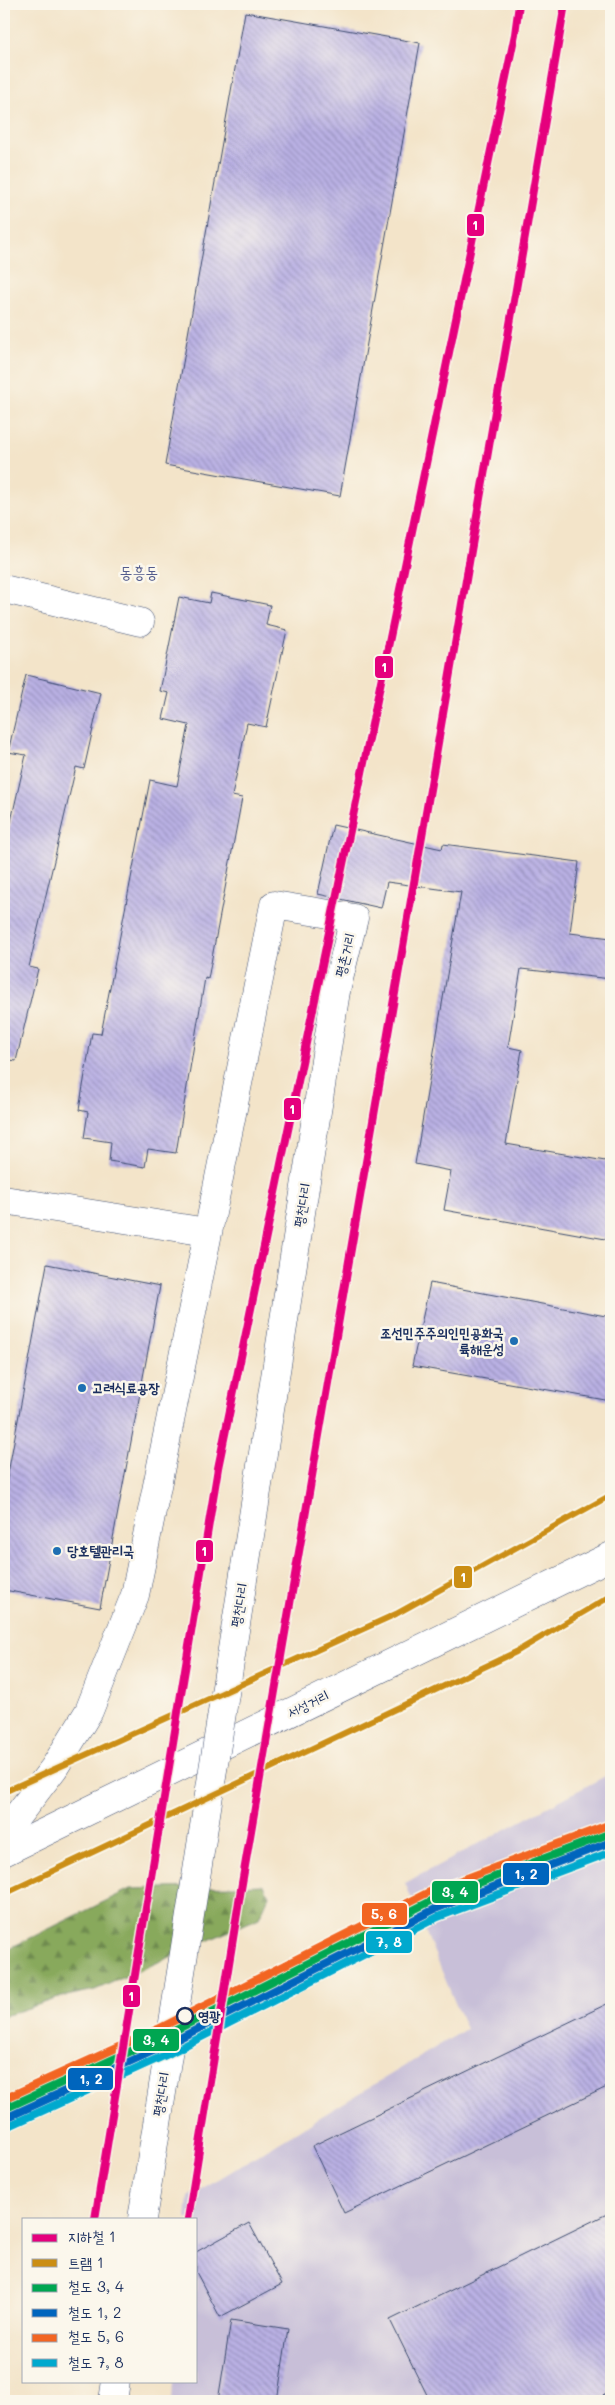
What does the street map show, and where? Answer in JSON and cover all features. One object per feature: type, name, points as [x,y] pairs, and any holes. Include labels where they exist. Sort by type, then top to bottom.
[{"type":"street","points":[[4,589],[140,622]]},
{"type":"street","name":"평촌거리","points":[[207,1232],[274,906],[354,918],[336,991]]},
{"type":"street","name":"평천다리","points":[[142,2218],[336,991]]},
{"type":"street","points":[[4,1200],[207,1232],[135,1595],[89,1711],[54,1768],[4,1833]]},
{"type":"street","name":"서성거리","points":[[4,1852],[611,1556]]},
{"type":"street","points":[[113,2401],[116,2382]]},
{"type":"shaded area","points":[[611,1773],[611,2401],[172,2401],[173,2382],[198,2382],[198,2218],[186,2218],[188,2197],[466,2029],[405,1883]]},
{"type":"green space","points":[[264,1885],[269,1896],[259,1918],[95,1990],[62,1997],[4,2016],[4,1951],[130,1889]]},
{"type":"building","points":[[245,12],[420,43],[340,496],[165,465]]},
{"type":"building","points":[[211,593],[270,605],[266,625],[287,630],[266,727],[247,723],[232,796],[242,798],[208,979],[205,978],[176,1153],[148,1149],[145,1167],[109,1161],[111,1142],[84,1138],[88,1112],[79,1110],[92,1033],[101,1034],[150,780],[177,786],[189,725],[163,719],[169,693],[160,691],[179,597],[209,603]]},
{"type":"building","points":[[26,675],[101,693],[84,769],[76,767],[29,967],[38,969],[16,1061],[4,1059],[4,852],[26,755],[8,752]]},
{"type":"building","points":[[333,825],[442,849],[443,844],[579,862],[570,933],[611,938],[611,979],[521,969],[508,1047],[522,1050],[506,1144],[611,1162],[611,1240],[444,1210],[451,1171],[415,1164],[461,892],[387,882],[381,908],[318,894]]},
{"type":"building","name":"고려식료공장","points":[[47,1264],[160,1286],[100,1608],[4,1590],[4,1495]]},
{"type":"building","name":"조선민주주의인민공화국 륙해운성","points":[[430,1283],[611,1317],[611,1401],[412,1366]]},
{"type":"building","points":[[611,2002],[611,2085],[344,2213],[312,2146]]},
{"type":"building","points":[[611,2212],[611,2392],[592,2401],[430,2401],[390,2320]]},
{"type":"building","points":[[249,2223],[282,2284],[220,2317],[198,2276],[198,2251]]},
{"type":"building","points":[[231,2320],[288,2329],[277,2401],[218,2401]]},
{"type":"metro line","name":"1","points":[[95,2218],[218,1468],[515,34],[519,4]]},
{"type":"metro line","name":"1","points":[[188,2218],[240,1895],[565,4]]},
{"type":"tram line","name":"1","points":[[4,1792],[396,1614],[611,1495]]},
{"type":"tram line","name":"1","points":[[4,1894],[516,1652],[611,1596]]},
{"type":"transit line","points":[[4,2099],[158,2029],[427,1893],[608,1825]]},
{"type":"transit line","points":[[4,2109],[162,2037],[431,1901],[611,1833]]},
{"type":"transit line","points":[[8,2117],[166,2045],[435,1909],[611,1842]]},
{"type":"transit line","points":[[11,2125],[170,2053],[438,1917],[611,1852]]},
{"type":"place","name":"조선민주주의인민공화국 륙해운성","points":[[514,1341]]},
{"type":"place","name":"고려식료공장","points":[[82,1388]]},
{"type":"place","name":"당호텔관리국","points":[[57,1551]]},
{"type":"place","name":"영광","points":[[185,2016]]},
{"type":"district","name":"동흥동","points":[[139,572]]}]
